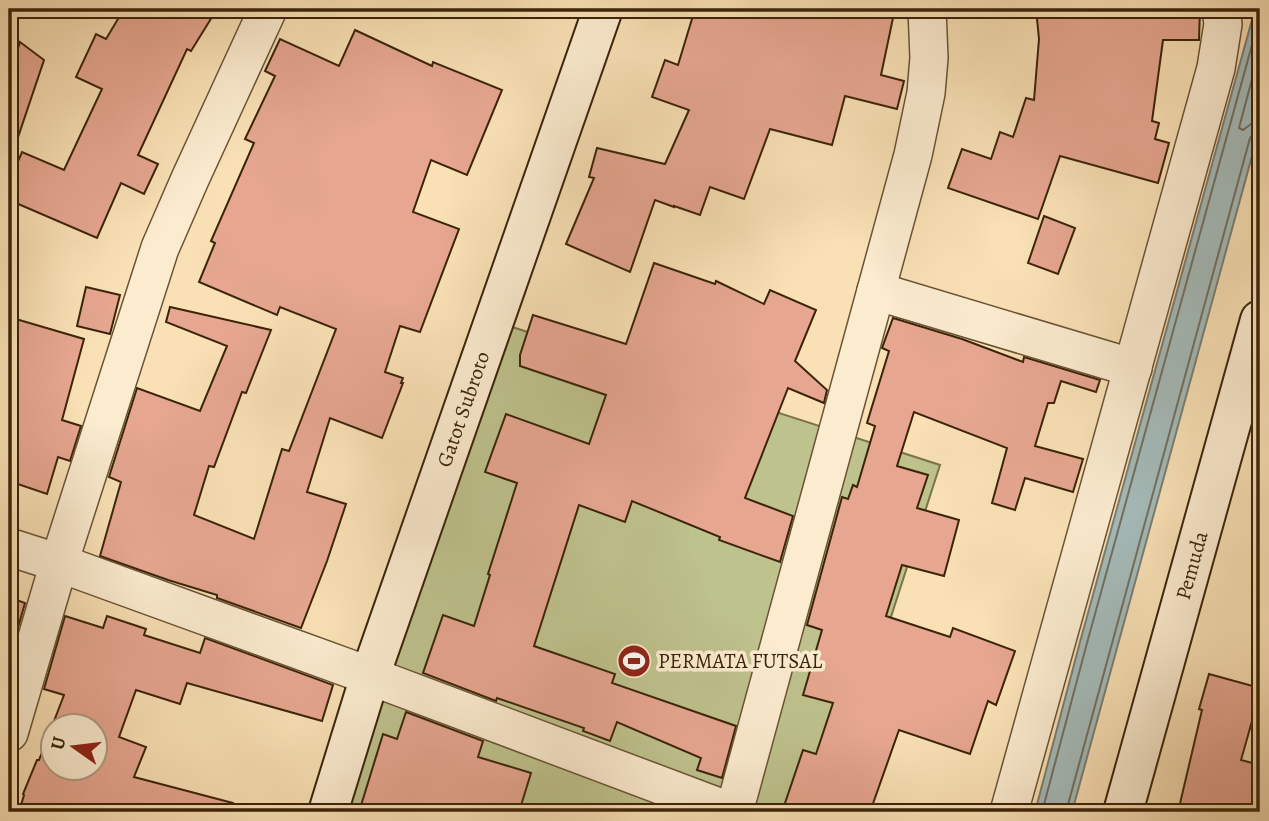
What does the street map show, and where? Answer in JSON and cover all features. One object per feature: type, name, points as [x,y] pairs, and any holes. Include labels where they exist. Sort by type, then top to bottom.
[{"type":"street","points":[[9,733],[59,563],[160,248],[268,9]]},
{"type":"street","name":"Gatot Subroto","points":[[328,812],[370,676],[603,9]]},
{"type":"street","points":[[9,547],[370,676],[733,812],[913,156],[926,93],[929,58],[927,9]]},
{"type":"street","points":[[1009,812],[1216,68],[1223,24],[1222,9]]},
{"type":"street","points":[[876,291],[1133,368]]},
{"type":"street","name":"Pemuda","points":[[1123,812],[1260,320]]},
{"type":"green space","name":"PERMATA FUTSAL","points":[[500,323],[940,465],[828,812],[343,812]]},
{"type":"water","points":[[1255,9],[1260,9],[1260,127],[1072,812],[1035,812],[1080,642]]},
{"type":"building","points":[[124,9],[217,9],[191,51],[187,49],[138,155],[158,164],[144,194],[121,183],[97,238],[9,200],[9,182],[22,152],[64,170],[102,89],[76,77],[96,34],[106,39]]},
{"type":"building","points":[[695,9],[852,9],[893,18],[881,75],[904,81],[897,109],[845,96],[832,145],[770,129],[744,199],[710,187],[700,215],[655,200],[630,272],[566,244],[594,178],[589,177],[597,148],[665,164],[689,110],[652,97],[665,60],[678,65]]},
{"type":"building","points":[[1036,9],[1200,9],[1199,40],[1163,40],[1152,121],[1159,123],[1155,139],[1169,143],[1158,183],[1060,156],[1038,219],[948,188],[962,149],[991,159],[1000,132],[1013,137],[1026,98],[1034,100],[1039,39]]},
{"type":"building","points":[[355,30],[432,66],[433,62],[502,90],[467,175],[431,160],[413,212],[459,229],[420,332],[400,326],[385,372],[403,378],[403,383],[382,438],[330,418],[307,492],[346,504],[301,628],[217,598],[217,595],[100,556],[121,482],[109,477],[137,388],[200,411],[227,346],[166,322],[170,307],[271,330],[246,393],[242,392],[214,467],[209,466],[194,515],[254,539],[282,449],[289,451],[336,329],[280,307],[277,315],[199,282],[215,243],[211,241],[254,143],[245,139],[275,76],[265,71],[280,39],[339,66]]},
{"type":"building","points":[[20,42],[44,60],[14,149],[9,148],[9,76]]},
{"type":"building","points":[[1044,216],[1075,228],[1058,274],[1028,263]]},
{"type":"building","points":[[654,263],[715,284],[716,281],[764,304],[770,290],[816,310],[795,361],[827,390],[824,403],[788,388],[745,498],[793,516],[780,562],[719,540],[720,537],[632,501],[625,522],[579,505],[534,646],[615,674],[612,683],[736,726],[722,778],[697,770],[701,758],[617,722],[610,741],[583,731],[584,728],[497,698],[496,701],[423,673],[443,615],[474,626],[517,483],[485,472],[506,414],[589,444],[606,395],[520,366],[520,355],[533,315],[626,344]]},
{"type":"building","points":[[86,287],[120,295],[110,334],[77,326]]},
{"type":"building","points":[[9,317],[84,339],[62,420],[81,426],[70,461],[58,457],[47,494],[9,481]]},
{"type":"building","points":[[893,318],[962,339],[1023,362],[1024,357],[1100,380],[1096,392],[1061,381],[1054,403],[1048,403],[1035,446],[1083,459],[1073,492],[1025,478],[1015,510],[992,503],[1007,448],[914,412],[897,466],[928,475],[917,508],[959,520],[944,576],[902,565],[886,616],[950,637],[953,628],[1015,651],[996,705],[988,701],[970,754],[899,730],[870,812],[782,812],[803,750],[816,754],[833,703],[803,695],[822,630],[807,625],[842,497],[848,499],[853,485],[857,487],[875,426],[867,423],[889,351],[882,348]]},
{"type":"building","points":[[9,597],[25,603],[9,659]]},
{"type":"building","points":[[65,616],[103,628],[107,616],[146,629],[144,635],[200,653],[205,638],[333,685],[322,721],[187,683],[180,704],[136,690],[119,737],[146,747],[134,777],[233,803],[232,812],[19,812],[23,794],[37,760],[38,782],[108,782],[108,712],[57,712],[64,695],[44,689]]},
{"type":"building","points":[[1209,674],[1260,688],[1241,760],[1260,765],[1260,812],[1178,812]]},
{"type":"building","points":[[406,712],[483,741],[478,757],[531,773],[519,812],[359,812],[383,734],[397,739]]},
{"type":"place","name":"PERMATA FUTSAL","points":[[634,661]]}]
